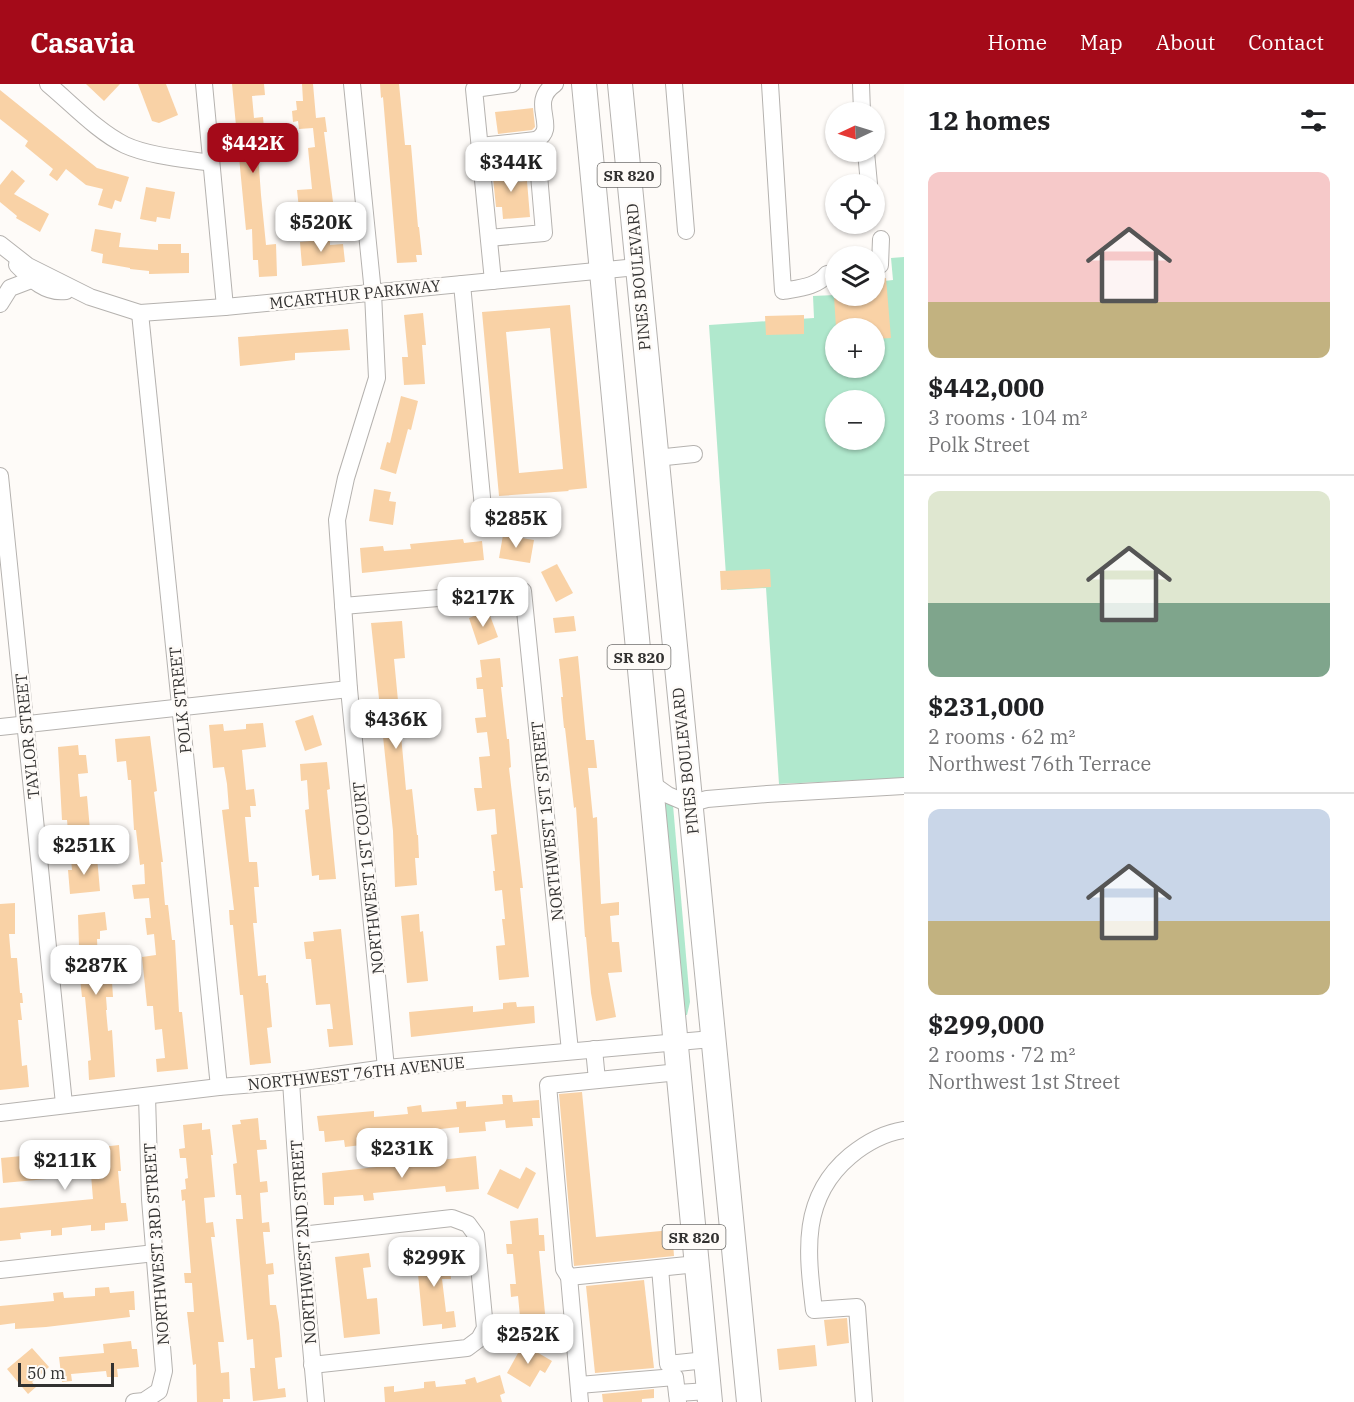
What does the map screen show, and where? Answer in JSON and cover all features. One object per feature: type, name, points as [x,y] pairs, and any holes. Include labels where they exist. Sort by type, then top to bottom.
[{"type":"highway","name":"SR 820","points":[[584,84],[706,1360],[713,1398]]},
{"type":"highway","name":"PINES BOULEVARD","points":[[620,84],[748,1402]]},
{"type":"highway","points":[[702,1311],[713,1398]]},
{"type":"street","points":[[49,84],[105,132],[125,145],[164,156],[211,163]]},
{"type":"street","points":[[204,84],[225,307]]},
{"type":"street","name":"NORTHWEST 1ST COURT","points":[[352,84],[373,293],[377,378],[346,478],[337,520],[349,689],[386,1068]]},
{"type":"street","points":[[492,281],[474,89],[512,84]]},
{"type":"street","points":[[480,146],[536,140],[543,136],[546,131],[542,99],[545,92],[555,84]]},
{"type":"street","points":[[674,84],[686,231]]},
{"type":"street","points":[[770,84],[783,291],[810,285],[825,276]]},
{"type":"street","points":[[861,84],[862,102]]},
{"type":"street","points":[[489,238],[544,233],[536,140]]},
{"type":"street","points":[[881,239],[881,246]]},
{"type":"street","name":"MCARTHUR PARKWAY","points":[[1,244],[36,284],[60,292],[77,290]]},
{"type":"street","points":[[0,304],[10,288],[9,276],[16,260]]},
{"type":"street","name":"MCARTHUR PARKWAY","points":[[16,260],[90,297],[140,313],[225,307],[637,267]]},
{"type":"street","points":[[10,288],[31,280]]},
{"type":"street","points":[[462,284],[483,508]]},
{"type":"street","name":"POLK STREET","points":[[140,313],[219,1087]]},
{"type":"street","points":[[656,458],[694,454]]},
{"type":"street","name":"TAYLOR STREET","points":[[0,476],[64,1104]]},
{"type":"street","name":"NORTHWEST 1ST STREET","points":[[343,606],[523,591],[570,1051]]},
{"type":"street","points":[[0,727],[349,689]]},
{"type":"street","points":[[651,783],[668,795],[689,804],[707,799],[904,786]]},
{"type":"street","name":"NORTHWEST 76TH AVENUE","points":[[0,1113],[64,1104],[291,1081],[386,1068],[712,1039]]},
{"type":"street","points":[[594,1049],[597,1080]]},
{"type":"street","points":[[679,1072],[548,1085],[564,1269],[569,1277],[579,1394],[675,1377],[678,1398],[713,1398]]},
{"type":"street","name":"NORTHWEST 2ND STREET","points":[[291,1081],[316,1402]]},
{"type":"street","name":"NORTHWEST 3RD STREET","points":[[135,1402],[144,1401],[159,1391],[164,1371],[150,1199],[147,1096]]},
{"type":"street","points":[[864,1402],[857,1307],[814,1310],[808,1251],[811,1219],[823,1188],[842,1163],[866,1144],[890,1133],[904,1130]]},
{"type":"street","points":[[302,1236],[452,1218],[468,1224],[476,1235],[485,1328],[479,1339],[467,1348],[312,1365]]},
{"type":"street","points":[[0,1270],[155,1253]]},
{"type":"street","points":[[569,1277],[697,1264]]},
{"type":"street","points":[[660,1268],[668,1364],[706,1360]]},
{"type":"green space","points":[[904,257],[904,778],[779,784],[766,588],[727,590],[709,325],[814,318],[813,296],[825,295],[825,306],[885,306],[885,281],[893,280],[891,258]]},
{"type":"green space","points":[[661,793],[673,805],[690,1002],[687,1015],[681,1015]]},
{"type":"building","points":[[86,84],[120,84],[104,101]]},
{"type":"building","points":[[138,84],[166,84],[178,115],[159,123],[152,121]]},
{"type":"building","points":[[232,84],[264,84],[265,95],[252,96],[254,118],[263,117],[265,139],[257,140],[261,195],[266,245],[276,244],[277,276],[259,277],[258,260],[253,260],[252,229],[246,230]]},
{"type":"building","points":[[302,84],[313,84],[316,118],[325,117],[327,132],[324,132],[333,202],[323,204],[324,216],[300,218],[297,190],[312,189],[308,148],[315,147],[313,128],[299,129],[298,121],[293,122],[292,111],[297,110],[296,101],[303,101]]},
{"type":"building","points":[[380,84],[399,84],[405,145],[411,145],[422,255],[416,255],[417,262],[397,263]]},
{"type":"building","points":[[0,90],[97,168],[129,177],[121,202],[115,200],[112,209],[98,205],[103,189],[86,185],[66,169],[57,181],[49,175],[53,169],[25,146],[28,141],[0,119]]},
{"type":"building","points":[[533,108],[535,127],[532,130],[498,134],[495,112]]},
{"type":"building","points":[[515,166],[516,182],[527,181],[530,217],[503,219],[502,207],[496,207],[492,168]]},
{"type":"building","points":[[12,170],[25,181],[14,194],[49,214],[40,232],[16,218],[17,216],[0,202],[0,185]]},
{"type":"building","points":[[146,187],[175,192],[170,219],[157,217],[156,222],[140,219]]},
{"type":"building","points":[[95,229],[121,233],[119,247],[158,250],[158,244],[181,244],[181,253],[189,253],[189,273],[149,274],[149,271],[102,263],[103,254],[91,251]]},
{"type":"building","points":[[330,239],[330,245],[343,244],[345,262],[302,266],[300,242]]},
{"type":"building","points":[[885,278],[891,338],[885,338],[885,318],[835,318],[835,306],[885,306]]},
{"type":"building","points":[[570,305],[587,488],[499,496],[482,312]],"holes":[[[550,328],[563,469],[519,473],[506,332]]]},
{"type":"building","points":[[423,313],[426,345],[422,345],[425,384],[404,385],[402,357],[408,357],[404,315]]},
{"type":"building","points":[[804,315],[804,334],[766,335],[765,316]]},
{"type":"building","points":[[348,329],[350,350],[295,353],[295,360],[240,366],[238,337]]},
{"type":"building","points":[[401,396],[418,401],[396,474],[380,469],[387,442],[390,443]]},
{"type":"building","points":[[374,489],[391,492],[389,501],[396,502],[393,525],[369,521]]},
{"type":"building","points":[[503,535],[534,540],[530,563],[499,558]]},
{"type":"building","points":[[463,539],[464,543],[482,541],[484,560],[362,573],[360,548],[383,546],[384,551],[411,549],[410,544]]},
{"type":"building","points":[[557,564],[573,593],[556,602],[541,572]]},
{"type":"building","points":[[770,569],[771,587],[721,590],[720,571]]},
{"type":"building","points":[[488,610],[498,637],[478,645],[469,618]]},
{"type":"building","points":[[574,616],[576,631],[555,633],[553,618]]},
{"type":"building","points":[[402,621],[405,658],[394,659],[399,711],[407,710],[409,735],[401,735],[406,790],[412,789],[419,858],[415,858],[417,885],[395,887],[393,831],[371,623]]},
{"type":"building","points":[[578,656],[586,740],[594,740],[597,768],[588,768],[593,818],[597,817],[601,904],[619,902],[619,915],[610,916],[612,942],[619,942],[622,972],[608,973],[616,1017],[596,1021],[585,937],[576,807],[574,808],[564,728],[559,659]]},
{"type":"building","points":[[500,658],[503,687],[501,687],[507,739],[509,739],[511,767],[509,768],[523,888],[520,888],[529,977],[499,980],[496,946],[505,945],[502,919],[505,919],[502,890],[495,891],[493,871],[495,871],[491,835],[497,834],[495,809],[477,811],[474,788],[482,788],[479,757],[490,756],[487,732],[477,733],[475,718],[486,717],[483,689],[477,689],[476,678],[482,677],[480,660]]},
{"type":"building","points":[[313,715],[322,745],[305,751],[295,721]]},
{"type":"building","points":[[263,723],[266,747],[242,750],[246,790],[254,789],[256,806],[250,806],[251,817],[245,817],[249,862],[257,862],[259,887],[254,887],[257,923],[253,923],[258,976],[266,975],[266,983],[268,983],[272,1027],[267,1028],[271,1063],[250,1065],[233,925],[230,925],[229,910],[234,910],[222,810],[229,809],[227,784],[224,767],[213,768],[209,725],[223,724],[224,731],[246,729],[246,724]]},
{"type":"building","points":[[150,736],[157,791],[154,792],[163,862],[161,862],[165,905],[168,905],[172,940],[175,940],[179,1012],[182,1012],[188,1069],[157,1072],[156,1059],[165,1058],[162,1029],[155,1030],[153,1006],[147,1006],[142,957],[156,955],[154,934],[147,935],[145,918],[151,918],[149,898],[134,899],[132,885],[145,884],[144,864],[140,865],[136,830],[134,830],[131,780],[128,780],[126,761],[117,762],[115,739]]},
{"type":"building","points":[[78,745],[79,755],[86,755],[88,773],[78,774],[80,797],[87,796],[90,830],[68,831],[67,820],[62,820],[58,747]]},
{"type":"building","points":[[327,762],[330,789],[327,790],[336,879],[319,880],[319,875],[312,876],[305,810],[309,809],[307,780],[301,781],[300,764]]},
{"type":"building","points":[[97,857],[100,891],[70,894],[68,870],[72,870],[71,859]]},
{"type":"building","points":[[15,903],[15,934],[9,934],[11,958],[17,958],[20,993],[22,993],[23,1003],[20,1003],[22,1020],[18,1020],[22,1066],[27,1065],[29,1087],[0,1090],[0,904]]},
{"type":"building","points":[[105,912],[107,930],[100,931],[100,939],[97,939],[98,960],[108,960],[109,982],[112,982],[113,997],[106,997],[106,1010],[108,1031],[112,1030],[115,1077],[89,1080],[88,1061],[91,1060],[85,997],[82,997],[80,978],[78,915]]},
{"type":"building","points":[[419,914],[428,981],[407,983],[401,916]]},
{"type":"building","points":[[341,929],[353,1045],[329,1047],[327,1029],[333,1029],[330,1004],[316,1005],[311,959],[306,959],[304,942],[314,941],[313,932]]},
{"type":"building","points":[[516,1002],[517,1007],[534,1006],[535,1023],[411,1037],[409,1012],[473,1006],[473,1012],[503,1009],[503,1003]]},
{"type":"building","points":[[582,1092],[596,1237],[672,1230],[674,1256],[574,1266],[559,1094]]},
{"type":"building","points":[[502,1095],[512,1095],[513,1102],[539,1100],[540,1118],[532,1118],[533,1126],[506,1128],[505,1120],[485,1122],[486,1131],[459,1133],[459,1127],[431,1130],[432,1137],[415,1138],[415,1131],[395,1133],[395,1141],[345,1147],[344,1140],[325,1142],[324,1131],[319,1131],[317,1116],[374,1111],[374,1117],[408,1114],[407,1107],[421,1105],[422,1112],[457,1109],[456,1102],[466,1101],[466,1107],[503,1104]]},
{"type":"building","points":[[258,1118],[260,1140],[266,1140],[267,1149],[257,1150],[260,1182],[267,1181],[268,1192],[260,1193],[262,1223],[269,1222],[270,1232],[263,1232],[266,1264],[273,1263],[274,1274],[268,1275],[270,1305],[276,1305],[279,1323],[282,1357],[275,1358],[278,1389],[285,1388],[286,1397],[253,1401],[250,1368],[255,1368],[253,1339],[247,1340],[236,1219],[243,1219],[241,1195],[236,1195],[233,1164],[237,1163],[232,1125],[241,1124],[240,1120]]},
{"type":"building","points":[[202,1123],[202,1130],[210,1129],[213,1155],[211,1155],[215,1197],[204,1198],[206,1223],[213,1222],[215,1237],[211,1237],[224,1342],[218,1342],[221,1373],[229,1372],[230,1399],[223,1399],[223,1402],[197,1402],[196,1364],[193,1365],[187,1312],[194,1312],[192,1283],[185,1283],[184,1273],[191,1273],[185,1200],[182,1201],[181,1190],[186,1189],[185,1179],[188,1178],[186,1158],[180,1158],[179,1149],[185,1148],[183,1125]]},
{"type":"building","points":[[58,1145],[59,1152],[119,1145],[121,1171],[118,1171],[121,1203],[126,1203],[128,1221],[105,1223],[105,1230],[91,1231],[91,1225],[62,1228],[62,1235],[51,1236],[51,1230],[20,1233],[21,1239],[0,1241],[0,1208],[93,1199],[91,1175],[3,1183],[1,1158],[43,1154],[42,1147]]},
{"type":"building","points":[[476,1156],[479,1189],[446,1192],[445,1186],[373,1193],[374,1200],[364,1201],[363,1195],[334,1197],[334,1205],[324,1205],[322,1173]]},
{"type":"building","points":[[526,1167],[536,1173],[518,1209],[487,1194],[500,1169],[520,1179]]},
{"type":"building","points":[[538,1218],[539,1235],[544,1235],[545,1251],[539,1251],[547,1334],[515,1337],[514,1327],[521,1327],[518,1296],[511,1297],[510,1284],[516,1284],[513,1254],[507,1254],[506,1244],[512,1244],[510,1221]]},
{"type":"building","points":[[440,1244],[442,1267],[450,1267],[451,1279],[442,1279],[446,1312],[454,1311],[456,1327],[442,1329],[442,1324],[423,1326],[416,1253],[422,1253],[422,1246]]},
{"type":"building","points":[[369,1253],[371,1267],[363,1268],[367,1299],[377,1298],[380,1334],[344,1338],[335,1257]]},
{"type":"building","points":[[644,1280],[654,1368],[595,1373],[586,1286]]},
{"type":"building","points":[[109,1287],[110,1293],[134,1291],[135,1310],[129,1310],[130,1317],[15,1329],[15,1323],[0,1325],[0,1306],[54,1301],[53,1293],[63,1292],[64,1298],[95,1296],[95,1288]]},
{"type":"building","points":[[847,1318],[849,1343],[827,1346],[824,1320]]},
{"type":"building","points":[[131,1341],[132,1349],[137,1349],[139,1367],[117,1369],[118,1377],[107,1377],[106,1371],[71,1374],[72,1381],[62,1382],[59,1357],[104,1353],[103,1344]]},
{"type":"building","points":[[523,1344],[552,1361],[545,1373],[540,1370],[530,1387],[507,1373]]},
{"type":"building","points":[[815,1345],[817,1366],[779,1370],[777,1349]]},
{"type":"building","points":[[32,1348],[49,1367],[32,1382],[36,1387],[28,1394],[7,1369]]},
{"type":"building","points":[[500,1375],[505,1393],[500,1395],[502,1402],[385,1402],[384,1387],[394,1386],[394,1392],[424,1388],[424,1382],[435,1381],[436,1387],[466,1384],[465,1380],[475,1377],[477,1383]]},
{"type":"building","points":[[654,1389],[654,1398],[642,1399],[642,1402],[603,1402],[602,1394]]}]
